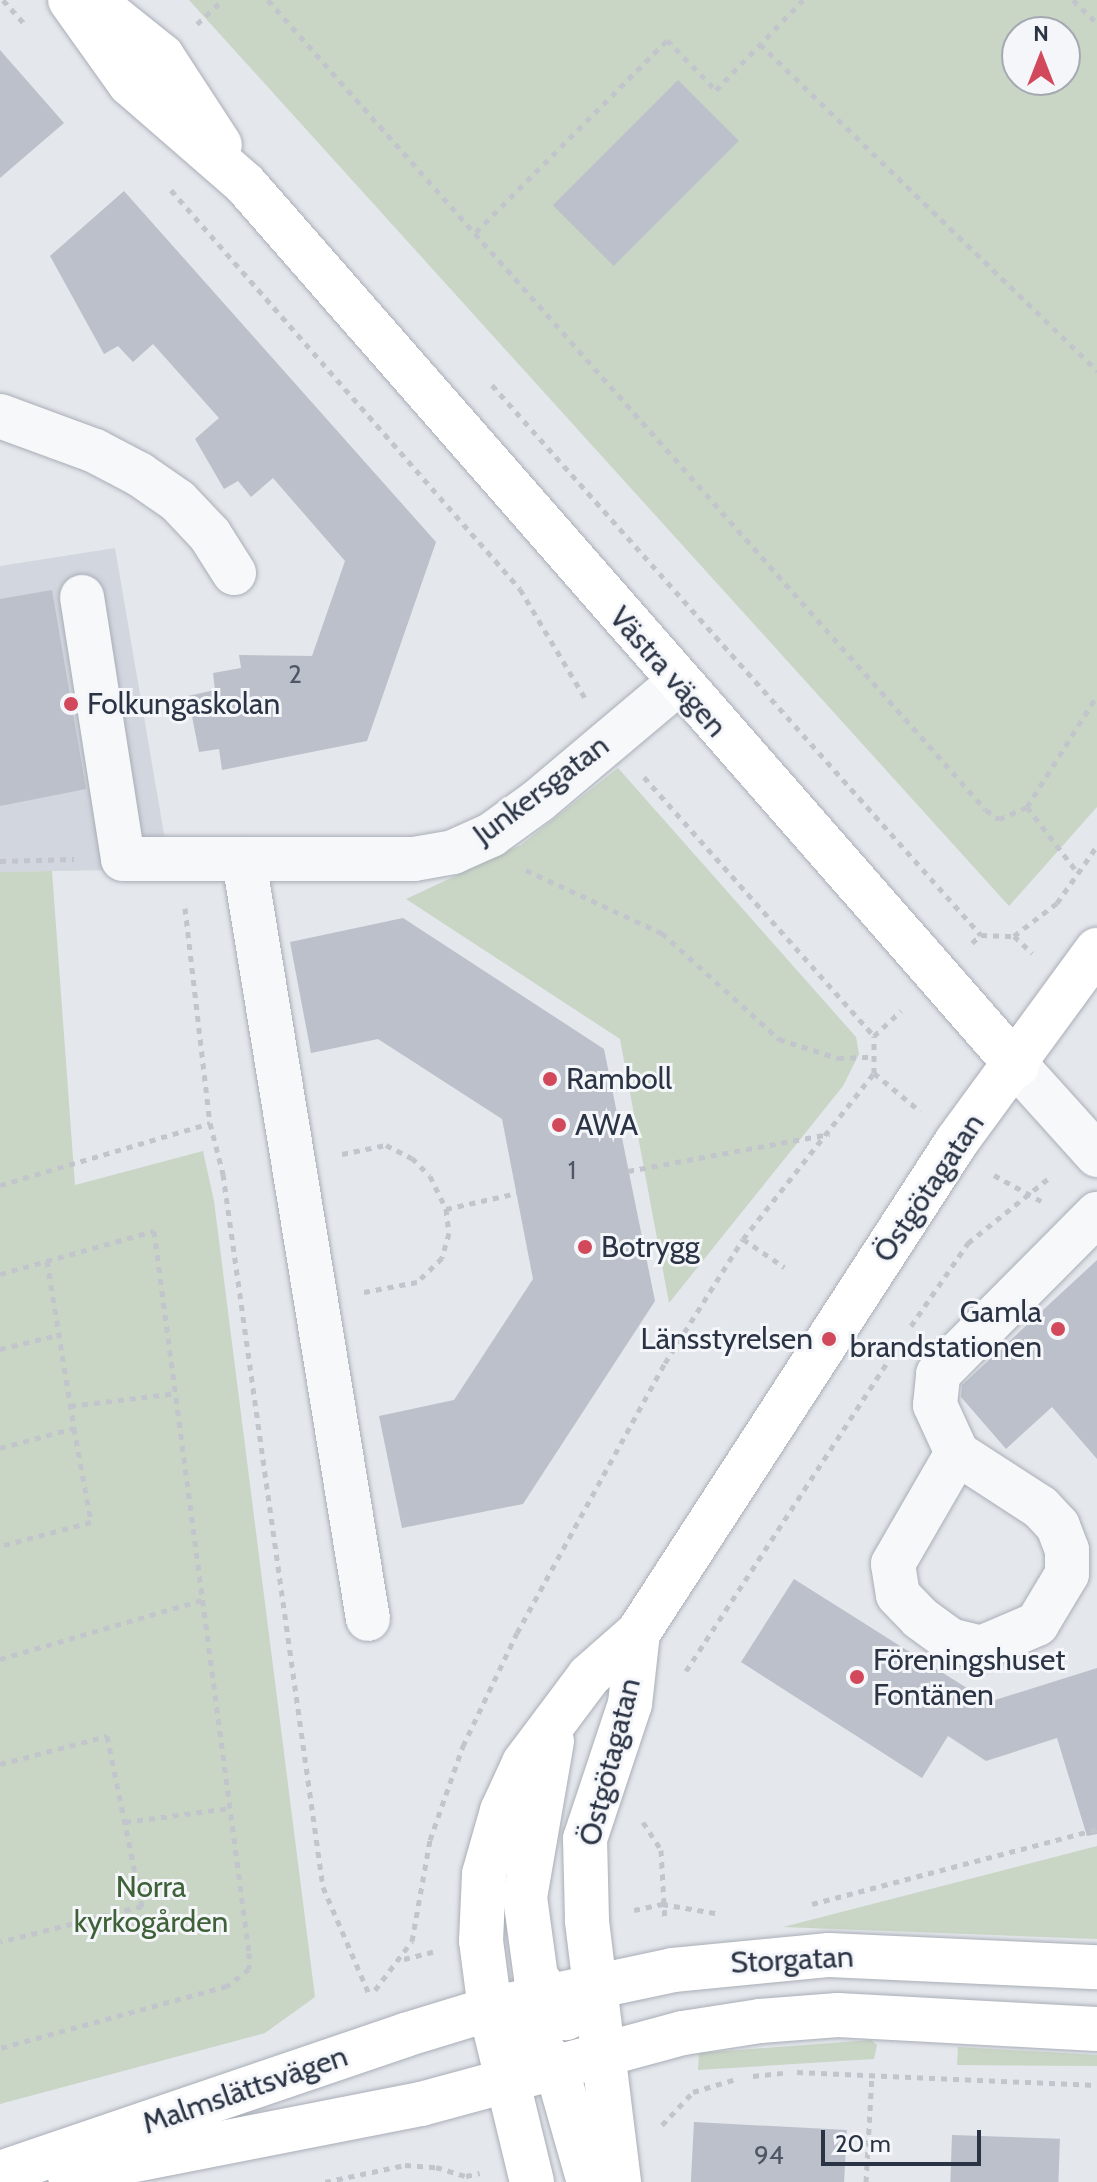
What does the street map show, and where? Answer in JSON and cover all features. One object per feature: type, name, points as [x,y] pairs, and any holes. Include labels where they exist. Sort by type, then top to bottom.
[{"type":"main road","name":"Västra vägen","points":[[70,0],[130,84],[245,184]]},
{"type":"main road","name":"Västra vägen","points":[[92,0],[162,56],[245,184],[678,683],[1017,1066]]},
{"type":"main road","name":"Östgötagatan","points":[[529,2171],[490,2009],[481,1941],[484,1874],[507,1799],[524,1763],[589,1676],[638,1633],[957,1141],[1017,1066],[1071,992],[1097,950]]},
{"type":"main road","name":"Östgötagatan","points":[[619,2182],[584,1882],[585,1839],[630,1704],[638,1633]]},
{"type":"main road","points":[[554,1724],[525,1897],[536,1977],[546,1997],[604,2057]]},
{"type":"main road","name":"Storgatan","points":[[490,2009],[673,1970],[829,1955],[1097,1967]]},
{"type":"main road","points":[[490,2009],[529,2032],[557,2070],[589,2182]]},
{"type":"main road","name":"Malmslättsvägen","points":[[0,2173],[490,2009]]},
{"type":"main road","name":"Storgatan","points":[[507,2083],[683,2033],[838,2015],[1097,2029]]},
{"type":"main road","name":"Malmslättsvägen","points":[[26,2182],[507,2083]]},
{"type":"street","points":[[0,416],[95,451],[139,474],[178,501],[210,535],[234,573]]},
{"type":"street","points":[[82,597],[123,859]]},
{"type":"street","name":"Junkersgatan","points":[[123,859],[414,859],[453,852],[491,835],[678,683]]},
{"type":"street","points":[[244,861],[368,1619]]},
{"type":"street","name":"Västra vägen","points":[[1017,1066],[1093,1151]]},
{"type":"street","points":[[957,1453],[893,1564],[898,1595],[920,1618],[950,1640],[981,1648],[1037,1624],[1067,1574],[1067,1550],[1058,1526],[1040,1507],[957,1453],[935,1405],[938,1374],[1097,1214]]},
{"type":"path","points":[[3,0],[33,33]]},
{"type":"path","points":[[268,0],[986,810],[999,819],[1027,807],[1097,696]]},
{"type":"path","points":[[476,232],[667,40],[716,90],[803,0]]},
{"type":"path","points":[[1073,0],[1097,23]]},
{"type":"path","points":[[760,44],[1097,371]]},
{"type":"path","points":[[164,183],[520,589],[569,677],[652,787],[874,1036],[874,1073],[830,1134],[743,1239],[665,1363],[504,1661],[463,1746],[430,1840],[412,1941],[390,1976]]},
{"type":"path","points":[[488,379],[981,935]]},
{"type":"path","points":[[1027,807],[1078,873]]},
{"type":"path","points":[[491,835],[533,876],[609,905],[662,933],[779,1039],[838,1058],[874,1057]]},
{"type":"path","points":[[874,1036],[981,935],[1014,936],[1057,903],[1097,846]]},
{"type":"path","points":[[0,861],[123,859]]},
{"type":"path","points":[[180,859],[210,1123],[223,1174],[323,1887],[370,1995]]},
{"type":"path","points":[[1014,936],[1071,992]]},
{"type":"path","points":[[0,1185],[210,1123]]},
{"type":"path","points":[[628,1171],[830,1134]]},
{"type":"path","points":[[294,1163],[386,1145],[412,1158],[430,1176],[446,1209],[449,1233],[442,1258],[417,1282],[316,1302]]},
{"type":"path","points":[[906,1333],[968,1243],[1093,1151]]},
{"type":"path","points":[[446,1209],[517,1193]]},
{"type":"path","points":[[0,1274],[154,1231],[249,1969],[227,1986],[0,2048]]},
{"type":"path","points":[[743,1239],[784,1267]]},
{"type":"path","points":[[0,1546],[91,1522],[47,1261]]},
{"type":"path","points":[[0,1349],[58,1335]]},
{"type":"path","points":[[680,1681],[897,1346]]},
{"type":"path","points":[[70,1406],[177,1393]]},
{"type":"path","points":[[0,1448],[74,1428]]},
{"type":"path","points":[[0,1659],[202,1600]]},
{"type":"path","points":[[0,1764],[107,1736],[142,1906],[0,1942]]},
{"type":"path","points":[[125,1822],[230,1808]]},
{"type":"path","points":[[638,1815],[661,1850],[667,1875],[662,1904],[673,1970]]},
{"type":"path","points":[[802,1906],[1097,1829]]},
{"type":"path","points":[[662,1904],[730,1915]]},
{"type":"path","points":[[683,2033],[693,2092]]},
{"type":"path","points":[[615,2139],[659,2130],[693,2092],[741,2078],[784,2073],[1097,2085]]},
{"type":"path","points":[[866,2182],[872,2074]]},
{"type":"path","points":[[325,2182],[405,2165],[436,2167],[466,2176],[529,2171]]},
{"type":"path","points":[[466,2176],[472,2182]]},
{"type":"shaded area","name":"Folkungaskolan","points":[[115,548],[170,869],[0,872],[0,566]]},
{"type":"green space","points":[[189,0],[1097,0],[1097,807],[1009,906]]},
{"type":"green space","points":[[618,768],[856,1037],[859,1054],[843,1086],[669,1303],[620,1039],[406,899],[521,845]]},
{"type":"green space","name":"Norra kyrkogården","points":[[52,871],[75,1185],[203,1151],[214,1201],[315,1997],[265,2033],[0,2104],[0,872]]},
{"type":"green space","points":[[1097,1846],[1097,1939],[783,1927]]},
{"type":"green space","points":[[871,2040],[877,2045],[874,2059],[698,2070],[699,2053]]},
{"type":"green space","points":[[958,2047],[1097,2055],[1097,2066],[957,2065]]},
{"type":"building","points":[[0,50],[64,123],[0,178]]},
{"type":"building","points":[[678,80],[739,141],[614,266],[553,205]]},
{"type":"building","points":[[124,191],[436,542],[367,741],[222,770],[219,749],[199,752],[188,696],[215,690],[213,673],[241,668],[239,655],[312,656],[345,561],[273,478],[251,497],[238,481],[224,489],[195,439],[219,418],[153,344],[133,362],[118,346],[104,354],[50,256]]},
{"type":"building","points":[[52,590],[86,789],[0,806],[0,599]]},
{"type":"building","points":[[403,918],[604,1049],[655,1301],[523,1504],[402,1528],[379,1416],[454,1400],[533,1279],[502,1119],[378,1039],[311,1053],[290,942]]},
{"type":"building","name":"Gamla brandstationen","points":[[1097,1260],[1097,1459],[1052,1407],[1006,1449],[961,1397],[962,1385]]},
{"type":"building","name":"Föreningshuset Fontänen","points":[[794,1579],[989,1702],[1097,1668],[1097,1834],[1087,1836],[1057,1738],[986,1761],[948,1736],[922,1778],[741,1662]]},
{"type":"building","points":[[694,2122],[847,2130],[844,2182],[691,2182]]},
{"type":"building","points":[[952,2135],[1060,2139],[1058,2182],[950,2182]]},
{"type":"place","name":"Folkungaskolan","points":[[71,704]]},
{"type":"place","name":"Ramboll","points":[[550,1079]]},
{"type":"place","name":"AWA","points":[[559,1125]]},
{"type":"place","name":"Botrygg","points":[[585,1247]]},
{"type":"place","name":"Gamla brandstationen","points":[[1058,1329]]},
{"type":"place","name":"Länsstyrelsen","points":[[829,1339]]},
{"type":"place","name":"Föreningshuset Fontänen","points":[[857,1677]]}]
